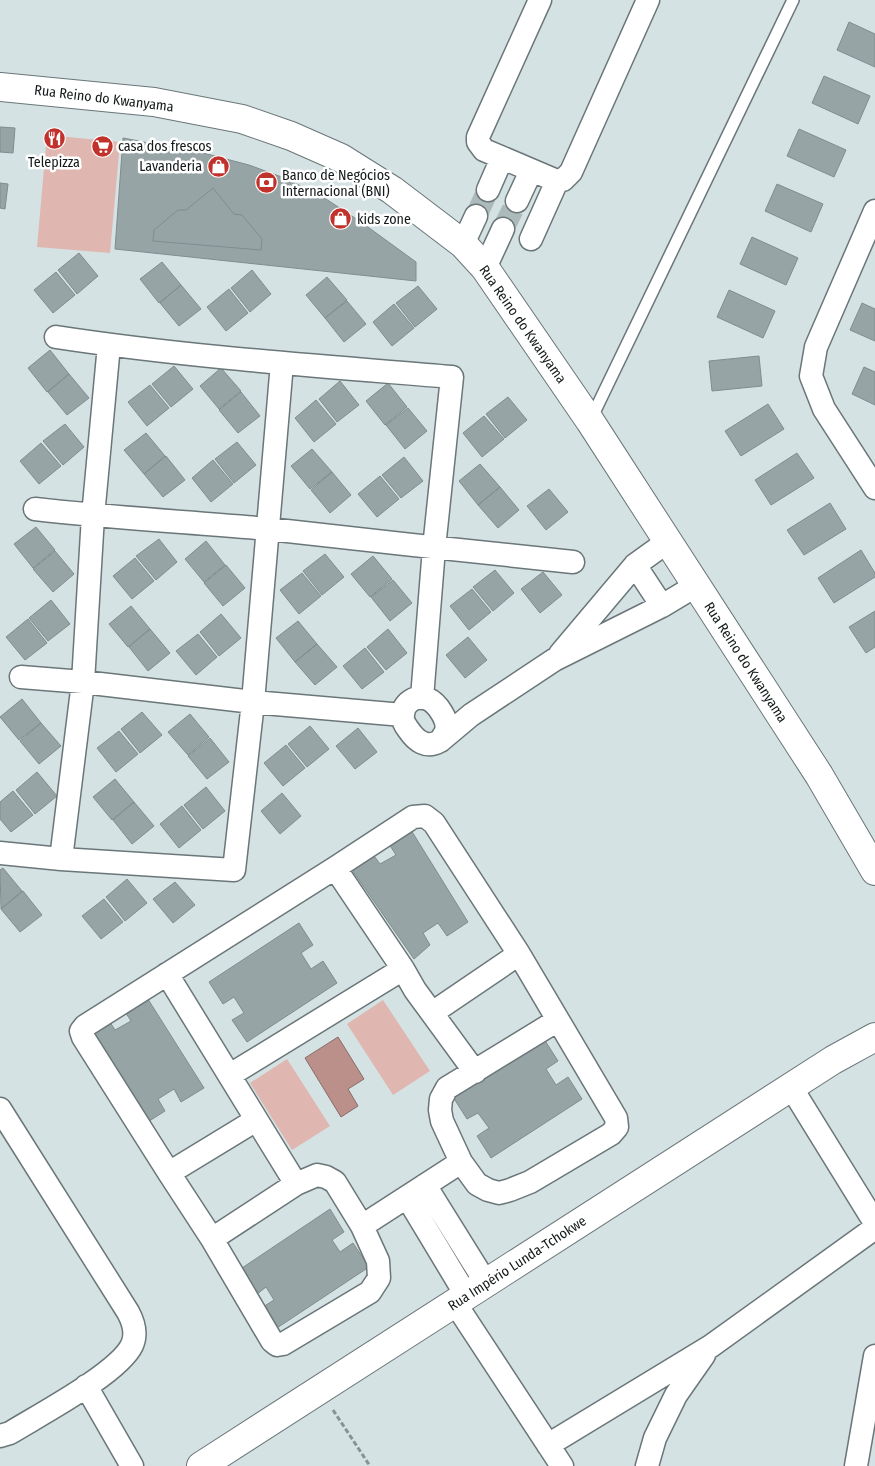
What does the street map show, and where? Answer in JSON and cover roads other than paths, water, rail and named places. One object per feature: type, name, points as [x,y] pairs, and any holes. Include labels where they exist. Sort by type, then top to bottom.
[{"type":"street","points":[[540,0],[478,138],[478,142],[484,150],[557,181],[563,180],[571,172],[648,0]]},
{"type":"street","name":"Rua Reino do Kwanyama","points":[[0,86],[154,102],[242,119],[291,136],[341,158],[392,190],[462,244],[485,268],[590,421],[819,775],[875,871]]},
{"type":"street","points":[[488,190],[502,158]]},
{"type":"street","points":[[516,201],[531,171]]},
{"type":"street","points":[[531,239],[557,181]]},
{"type":"street","points":[[875,211],[816,347],[812,376],[824,409],[875,488]]},
{"type":"street","points":[[462,244],[476,216]]},
{"type":"street","points":[[485,268],[503,229]]},
{"type":"street","points":[[56,337],[109,345],[282,363],[452,376],[434,548],[422,698]]},
{"type":"street","points":[[61,859],[83,682],[93,516],[109,345]]},
{"type":"street","points":[[0,853],[61,859],[234,870],[253,702],[282,363]]},
{"type":"street","points":[[36,509],[93,516],[267,529],[573,562]]},
{"type":"street","points":[[554,660],[635,565],[667,542]]},
{"type":"street","points":[[635,565],[662,606]]},
{"type":"street","points":[[440,741],[447,726],[442,715],[430,700],[418,698],[412,700],[407,704],[402,715],[406,727],[419,742],[435,744],[440,741],[471,715],[554,660],[662,606],[696,585]]},
{"type":"street","points":[[21,677],[83,682],[253,702],[402,715]]},
{"type":"street","points":[[442,715],[471,715]]},
{"type":"street","name":"Rua Reino do Kwanyama","points":[[819,775],[875,845]]},
{"type":"street","points":[[212,1239],[296,1184],[317,1175],[326,1176],[335,1182],[362,1226],[378,1261],[380,1278],[370,1292],[283,1344],[277,1345],[272,1341],[212,1239],[169,1174],[81,1031],[85,1026],[413,817],[425,816],[434,823],[519,954],[616,1118],[617,1127],[611,1134],[538,1177],[499,1193],[488,1190],[477,1184],[461,1162],[442,1121],[441,1099],[447,1088],[456,1081],[475,1072],[558,1020]]},
{"type":"street","points":[[335,868],[404,968],[415,990],[475,1072]]},
{"type":"street","points":[[432,1013],[519,954]]},
{"type":"street","points":[[230,1075],[404,968]]},
{"type":"street","points":[[167,974],[296,1184]]},
{"type":"street","name":"Rua Império Lunda-Tchokwe","points":[[833,1060],[875,1026]]},
{"type":"street","name":"Rua Império Lunda-Tchokwe","points":[[201,1466],[833,1060],[875,1037]]},
{"type":"street","points":[[791,1087],[875,1223]]},
{"type":"street","points":[[0,1109],[133,1322],[134,1333],[132,1344],[119,1361],[86,1386],[10,1432],[0,1436]]},
{"type":"street","points":[[169,1174],[256,1120]]},
{"type":"street","points":[[362,1226],[461,1162]]},
{"type":"street","points":[[416,1191],[548,1445],[562,1466]]},
{"type":"street","points":[[548,1445],[710,1346],[875,1228]]},
{"type":"street","points":[[647,1466],[655,1438],[676,1394],[710,1346]]},
{"type":"street","points":[[856,1466],[875,1356]]},
{"type":"street","points":[[86,1386],[132,1466]]},
{"type":"lane","points":[[590,421],[792,0]]},
{"type":"tunnel","points":[[476,216],[488,190]]},
{"type":"tunnel","points":[[503,229],[517,201]]},
{"type":"place","name":"Telepizza","points":[[54,139]]},
{"type":"place","name":"casa dos frescos","points":[[102,146]]},
{"type":"place","name":"Lavanderia","points":[[218,166]]},
{"type":"place","name":"Banco de Negócios Internacional (BNI)","points":[[266,183]]},
{"type":"place","name":"kids zone","points":[[341,219]]}]
